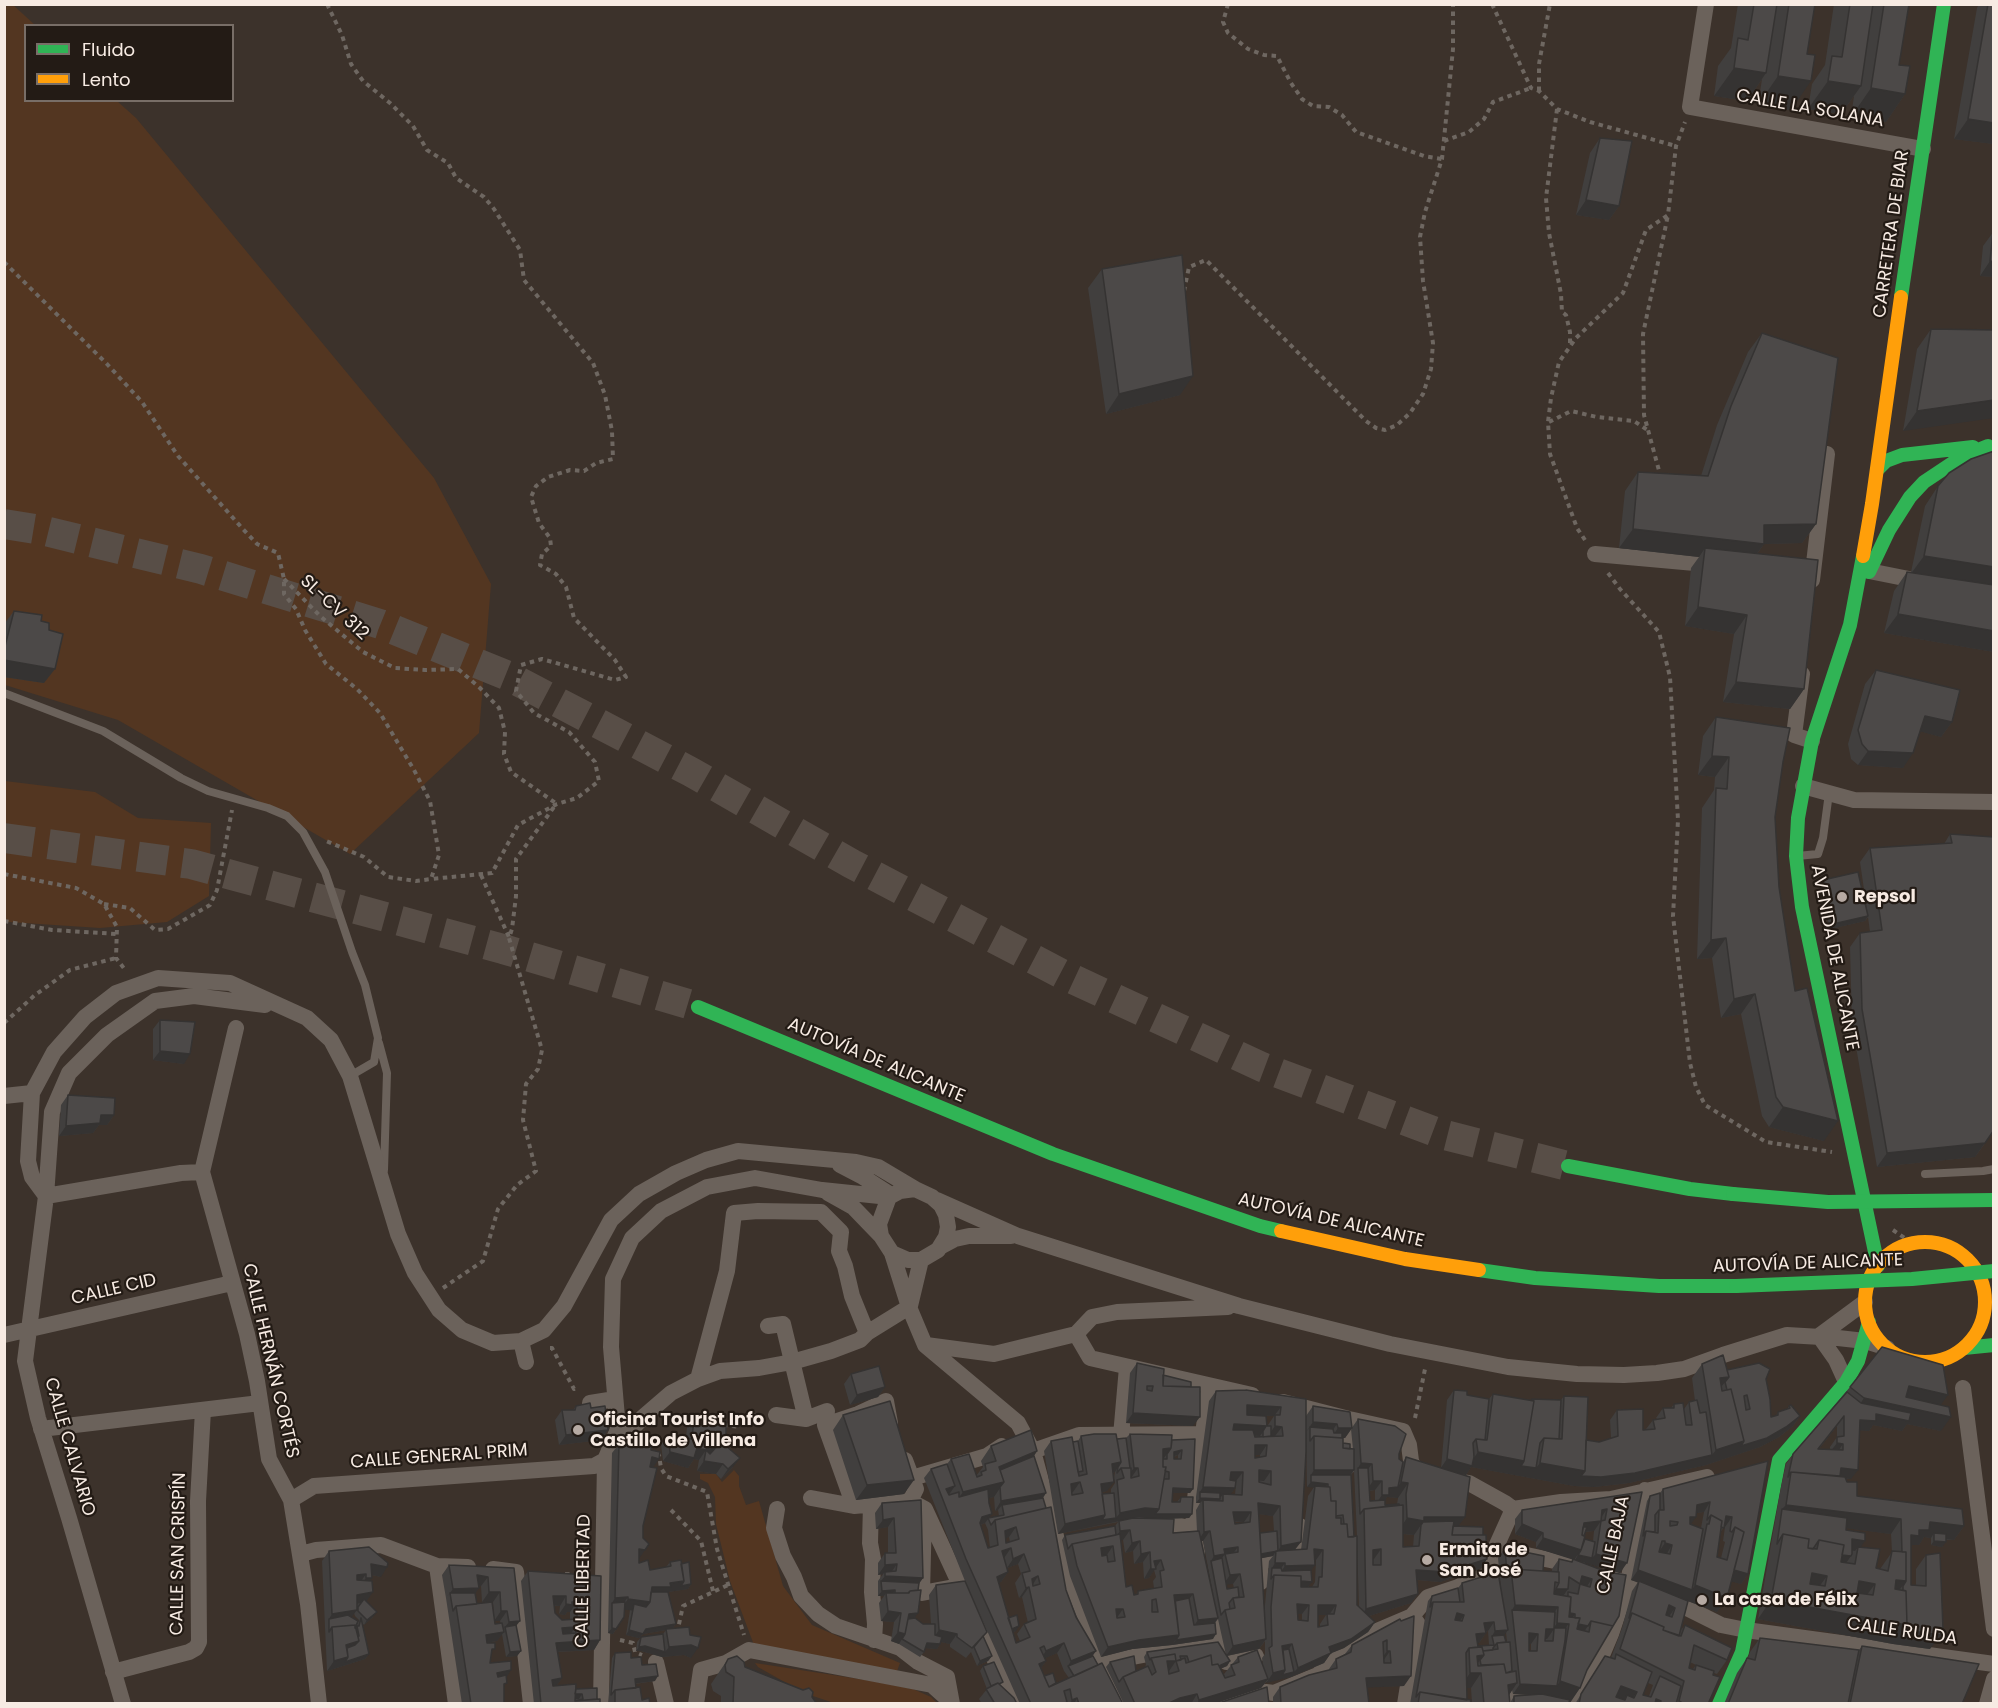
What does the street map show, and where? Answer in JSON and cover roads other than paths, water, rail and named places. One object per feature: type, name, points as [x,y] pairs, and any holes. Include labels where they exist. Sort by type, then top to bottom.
[{"type":"main road","name":"CARRETERA DE BIAR","points":[[1877,470],[1944,4]]},
{"type":"main road","points":[[1882,423],[1892,439],[1916,452]]},
{"type":"main road","name":"AVENIDA DE ALICANTE","points":[[1851,625],[1877,470],[1886,461],[1916,452],[1991,446]]},
{"type":"main road","name":"AVENIDA DE ALICANTE","points":[[1878,1266],[1802,907],[1796,856],[1798,818],[1812,741],[1869,571],[1894,520],[1924,482],[1954,461],[1991,446]]},
{"type":"main road","points":[[1877,470],[1888,484]]},
{"type":"main road","name":"AVENIDA DE ALICANTE","points":[[1903,488],[1924,482]]},
{"type":"main road","name":"AUTOVÍA DE ALICANTE","points":[[698,1007],[1053,1154],[1260,1226],[1405,1259],[1535,1278],[1659,1286],[1736,1286],[1912,1278],[1994,1271]]},
{"type":"main road","points":[[1568,1166],[1690,1189],[1828,1202],[1994,1200]]},
{"type":"main road","points":[[1930,1242],[1947,1246],[1962,1254],[1974,1267],[1989,1304],[1975,1335],[1964,1348],[1946,1358],[1925,1362],[1905,1358],[1887,1348],[1876,1336],[1869,1322],[1866,1302],[1868,1282],[1878,1266],[1887,1256],[1912,1243],[1930,1242]]},
{"type":"main road","points":[[1719,1704],[1742,1652],[1779,1461],[1846,1382],[1858,1361],[1869,1322]]},
{"type":"main road","points":[[1964,1348],[1994,1345]]},
{"type":"street","name":"CALLE LA SOLANA","points":[[1706,4],[1690,107],[1923,149]]},
{"type":"street","points":[[1811,596],[1808,573],[1827,454]]},
{"type":"street","points":[[1595,554],[1733,566]]},
{"type":"street","points":[[1869,571],[1937,585]]},
{"type":"street","points":[[1804,652],[1791,734],[1812,741]]},
{"type":"street","points":[[1803,786],[1854,800],[1994,802]]},
{"type":"street","points":[[202,1172],[181,1173],[46,1196],[32,1177],[28,1161],[32,1093],[54,1052],[85,1017],[116,993],[158,978],[230,983],[307,1018],[331,1040],[350,1076],[398,1234],[415,1273],[439,1310],[462,1330],[493,1343],[521,1341],[544,1330],[564,1306],[611,1221],[639,1194],[676,1173],[738,1151],[856,1162],[878,1167],[955,1209],[1018,1236],[1239,1306],[1428,1352],[1508,1367],[1577,1374],[1624,1375],[1684,1369],[1787,1335],[1819,1335],[1865,1341],[1887,1348]]},
{"type":"street","name":"CALLE CALVARIO","points":[[123,1704],[41,1429],[25,1361],[46,1196],[52,1112],[69,1073],[107,1035],[155,1001],[194,996],[282,1007]]},
{"type":"street","name":"CALLE HERNÁN CORTÉS","points":[[236,1028],[202,1172],[247,1334],[269,1459],[291,1500],[301,1554],[318,1704]]},
{"type":"street","points":[[4,1096],[32,1093]]},
{"type":"street","points":[[825,1159],[863,1177],[890,1196]]},
{"type":"street","points":[[599,1463],[618,1429],[611,1347],[613,1279],[632,1238],[661,1211],[707,1187],[755,1178],[822,1190],[890,1196],[900,1191],[915,1189]]},
{"type":"street","points":[[822,1190],[853,1207],[881,1236],[892,1253],[909,1307],[925,1345],[1018,1423],[1033,1451],[1077,1614],[1120,1704]]},
{"type":"street","points":[[881,1236],[879,1224],[890,1196]]},
{"type":"street","points":[[892,1253],[908,1260],[921,1260],[933,1254],[940,1247],[946,1237],[948,1227],[941,1205],[932,1197]]},
{"type":"street","points":[[698,1379],[727,1271],[734,1214],[758,1211],[821,1212],[841,1232],[839,1251],[852,1296],[867,1333]]},
{"type":"street","points":[[940,1247],[955,1239],[969,1236],[1018,1236]]},
{"type":"street","points":[[618,1429],[632,1429],[671,1393],[698,1379],[720,1371],[759,1368],[792,1362],[861,1340],[867,1333],[909,1307],[921,1260]]},
{"type":"street","name":"CALLE CID","points":[[4,1335],[232,1282]]},
{"type":"street","points":[[1819,1335],[1866,1302]]},
{"type":"street","points":[[925,1345],[994,1354],[1076,1334],[1092,1317],[1117,1312],[1239,1306]]},
{"type":"street","points":[[768,1326],[783,1323],[806,1419]]},
{"type":"street","points":[[1076,1334],[1090,1358],[1403,1431],[1416,1475],[1469,1482],[1513,1509],[1561,1502],[1611,1499],[1725,1473]]},
{"type":"street","points":[[1819,1335],[1836,1360],[1846,1382]]},
{"type":"street","points":[[521,1341],[526,1362]]},
{"type":"street","points":[[1121,1436],[1127,1367]]},
{"type":"street","points":[[1201,1566],[1193,1530],[1209,1386]]},
{"type":"street","points":[[1963,1388],[1994,1629]]},
{"type":"street","points":[[590,1403],[615,1399]]},
{"type":"street","points":[[825,1425],[858,1414],[886,1401],[893,1433],[916,1489],[922,1593],[960,1586]]},
{"type":"street","points":[[41,1429],[260,1403]]},
{"type":"street","points":[[1302,1406],[1302,1425]]},
{"type":"street","name":"CALLE SAN CRISPÍN","points":[[113,1672],[189,1652],[196,1648],[199,1642],[198,1501],[203,1410]]},
{"type":"street","points":[[776,1415],[806,1419],[827,1411],[825,1425],[862,1505],[870,1543],[873,1559],[874,1640]]},
{"type":"street","points":[[1349,1419],[1351,1486]]},
{"type":"street","points":[[912,1478],[949,1465],[987,1456],[1023,1433]]},
{"type":"street","points":[[1033,1451],[1079,1435],[1202,1434]]},
{"type":"street","points":[[1758,1466],[1779,1461]]},
{"type":"street","name":"CALLE GENERAL PRIM","points":[[291,1500],[314,1486],[599,1463]]},
{"type":"street","name":"CALLE LIBERTAD","points":[[599,1463],[603,1578],[601,1704]]},
{"type":"street","name":"CALLE BAJA","points":[[1572,1704],[1600,1660],[1628,1583],[1646,1491]]},
{"type":"street","points":[[811,1498],[862,1505],[917,1505]]},
{"type":"street","points":[[917,1505],[960,1586],[1015,1704]]},
{"type":"street","points":[[777,1509],[774,1528],[783,1556],[801,1596],[818,1614],[836,1626],[900,1648],[918,1662],[947,1677],[952,1703]]},
{"type":"street","points":[[1228,1704],[1267,1698],[1318,1675],[1333,1658],[1372,1637],[1372,1633],[1412,1616],[1428,1598],[1458,1587],[1493,1581],[1495,1549],[1513,1509]]},
{"type":"street","points":[[1261,1593],[1260,1563],[1296,1555],[1301,1511]]},
{"type":"street","points":[[1140,1521],[1174,1524],[1193,1530]]},
{"type":"street","points":[[1056,1538],[1077,1534]]},
{"type":"street","points":[[301,1554],[316,1550],[381,1545],[437,1566],[516,1572],[531,1704]]},
{"type":"street","name":"CALLE RULDA","points":[[1495,1549],[1567,1562],[1669,1599],[1721,1625],[1994,1664]]},
{"type":"street","points":[[437,1566],[456,1704]]},
{"type":"street","points":[[1207,1595],[1217,1641],[1227,1662],[1257,1655],[1262,1651],[1262,1639]]},
{"type":"street","points":[[1405,1704],[1418,1624],[1412,1616]]},
{"type":"street","points":[[1358,1620],[1372,1633]]},
{"type":"street","points":[[1101,1664],[1217,1641]]},
{"type":"street","points":[[696,1704],[701,1670],[726,1663],[749,1650],[932,1685],[952,1703]]},
{"type":"street","points":[[749,1650],[749,1667]]},
{"type":"street","points":[[1505,1652],[1510,1700],[1551,1704]]},
{"type":"street","points":[[1257,1655],[1267,1698]]},
{"type":"street","points":[[656,1662],[666,1704]]},
{"type":"street","points":[[1987,1704],[1994,1679]]},
{"type":"lane","points":[[4,693],[103,730],[181,778],[208,791],[286,816],[303,832],[325,872],[365,984],[387,1073],[384,1185]]},
{"type":"lane","points":[[1796,856],[1818,854],[1823,838],[1829,793]]},
{"type":"lane","points":[[350,1076],[374,1062],[378,1038]]},
{"type":"lane","points":[[1925,1174],[1983,1172],[1994,1169]]},
{"type":"tunnel","points":[[4,524],[41,530],[201,569],[380,624],[506,675],[691,772],[852,864],[1062,974],[1262,1067],[1441,1134],[1568,1166]]},
{"type":"tunnel","points":[[4,838],[191,864],[503,949],[698,1007]]},
{"type":"place","name":"Repsol","points":[[1842,897]]},
{"type":"place","name":"Oficina Tourist Info Castillo de Villena","points":[[578,1430]]},
{"type":"place","name":"Ermita de San José","points":[[1427,1560]]},
{"type":"place","name":"La casa de Félix","points":[[1702,1600]]}]
